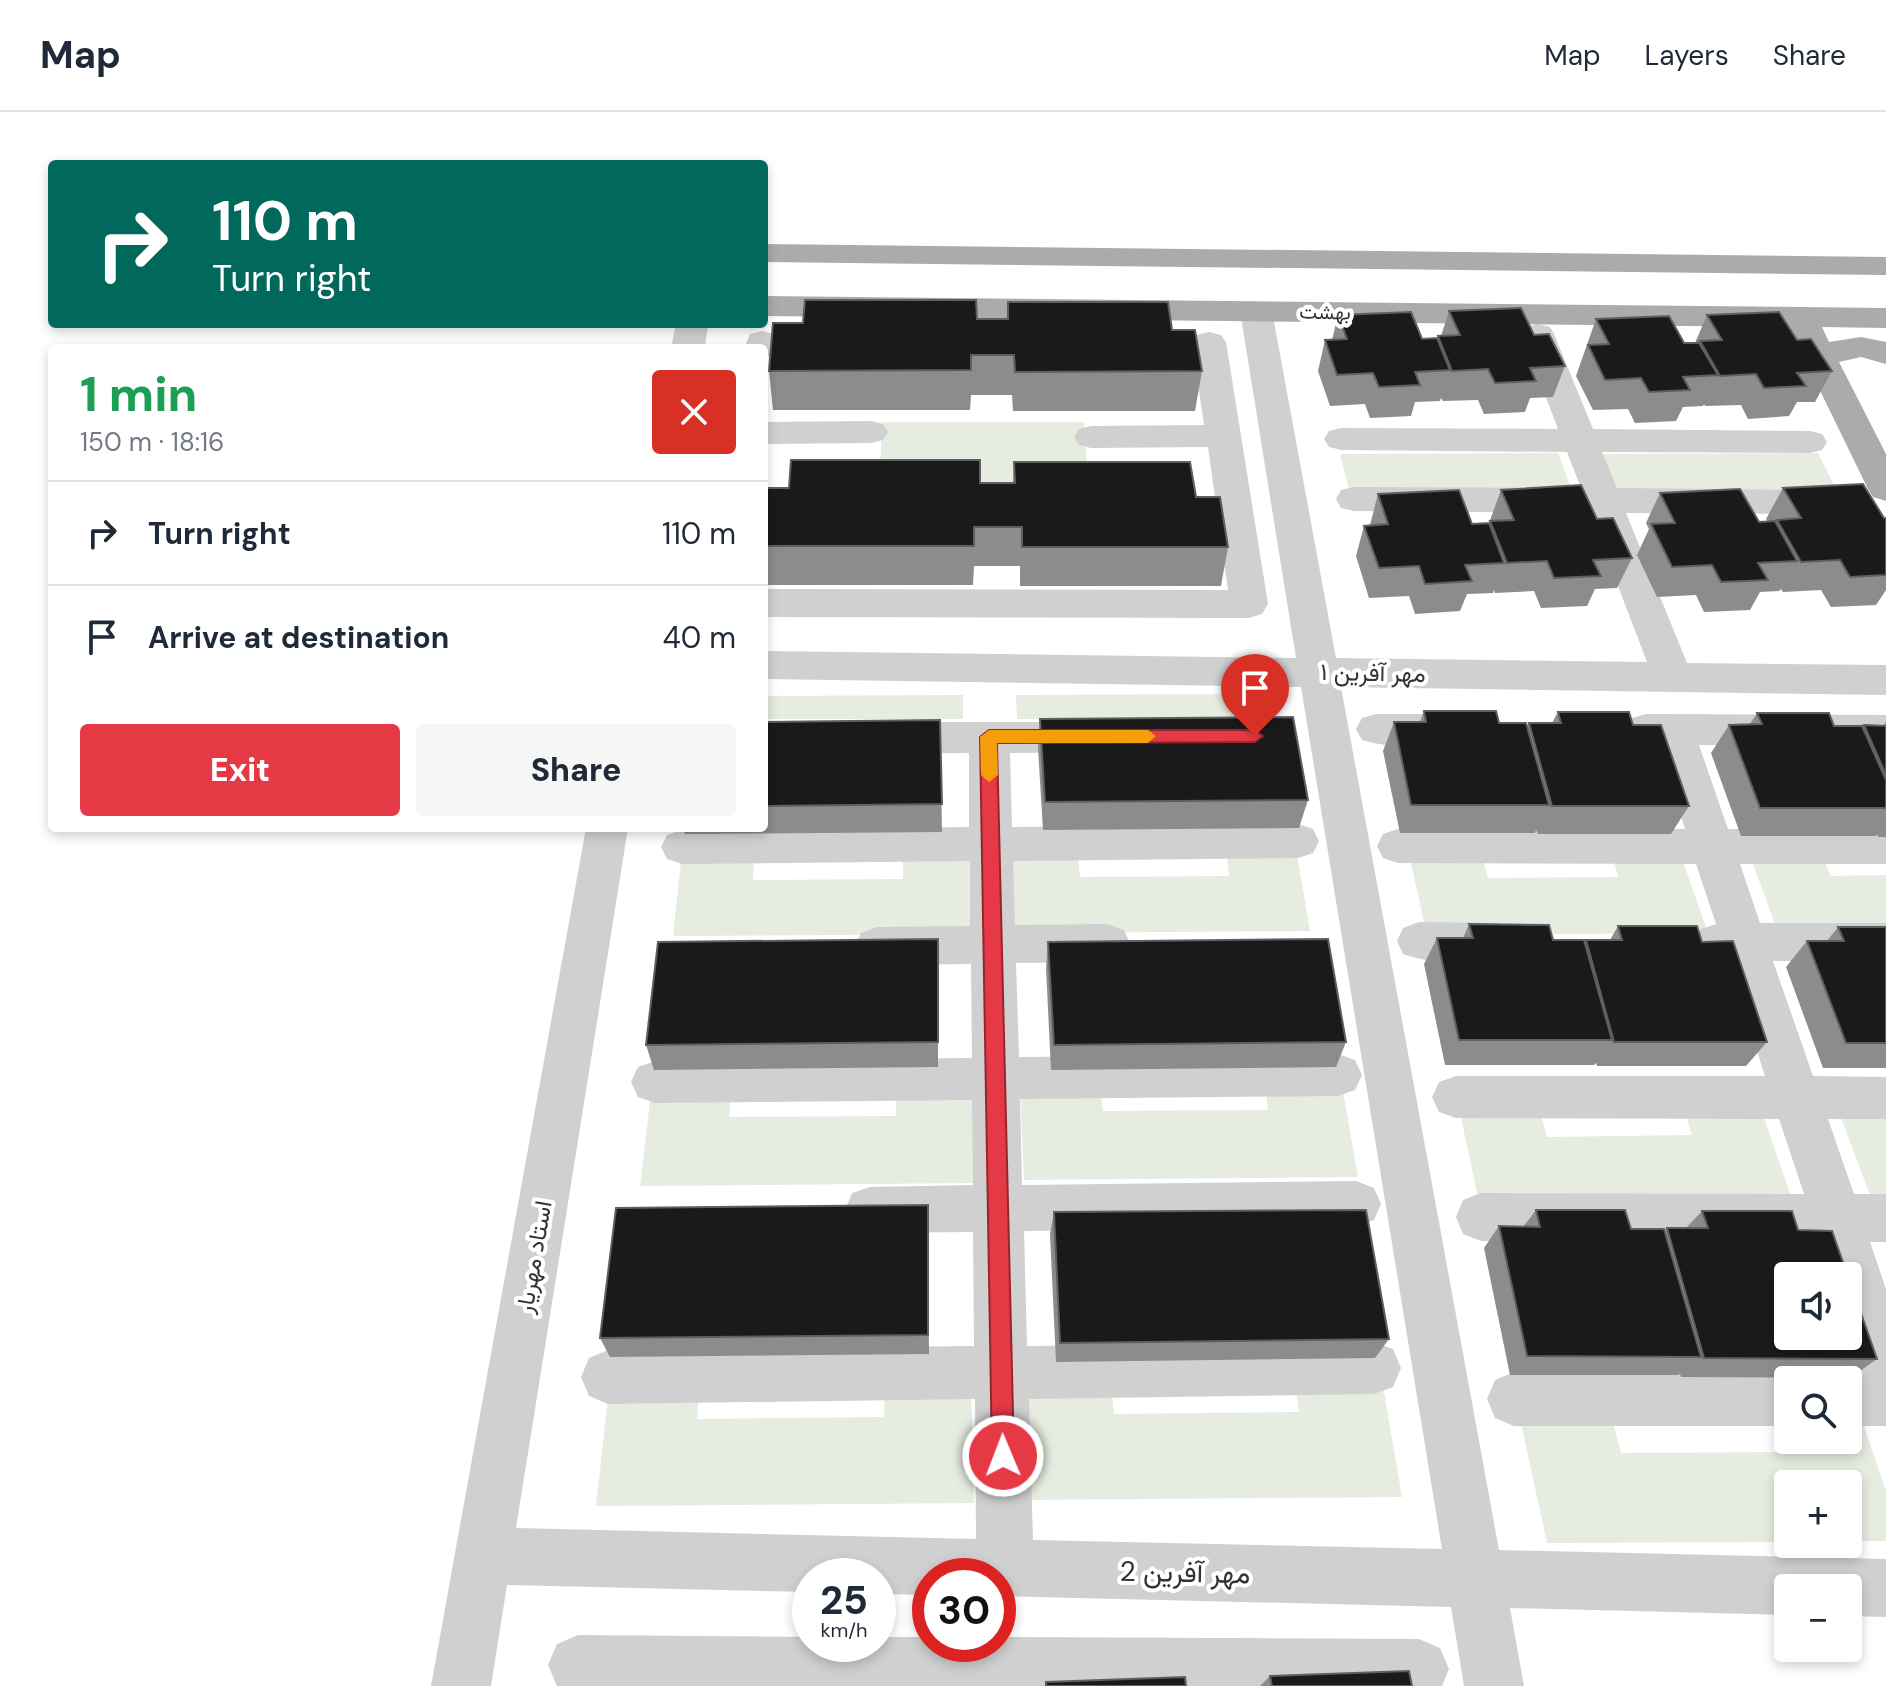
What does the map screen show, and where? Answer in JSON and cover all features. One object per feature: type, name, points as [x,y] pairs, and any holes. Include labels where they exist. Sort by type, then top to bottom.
[{"type":"main road","points":[[768,253],[1886,266]]},
{"type":"main road","name":"بهشت","points":[[768,306],[1800,316],[1882,326]]},
{"type":"main road","points":[[1800,316],[1886,489]]},
{"type":"main road","points":[[1821,358],[1840,347],[1870,346],[1886,354]]},
{"type":"street","points":[[1256,311],[1494,1686]]},
{"type":"street","points":[[1538,334],[1673,678]]},
{"type":"street","points":[[768,603],[1249,604],[1216,486],[1223,436],[1209,342]]},
{"type":"street","points":[[768,433],[871,432]]},
{"type":"street","points":[[1091,437],[1223,436]]},
{"type":"street","points":[[1341,439],[1810,442]]},
{"type":"street","points":[[1354,499],[1839,502]]},
{"type":"street","points":[[1021,604],[1024,669]]},
{"type":"street","name":"مهر آفرین ۱","points":[[768,665],[1886,680]]},
{"type":"street","points":[[1376,729],[1485,729]]},
{"type":"street","points":[[1610,729],[1886,730]]},
{"type":"street","points":[[1673,729],[1886,1366]]},
{"type":"street","points":[[768,738],[1129,736]]},
{"type":"street","points":[[989,737],[1005,1558]]},
{"type":"street","name":"استاد مهریار","points":[[461,1686],[606,832]]},
{"type":"street","points":[[682,847],[1298,841]]},
{"type":"street","points":[[1398,846],[1886,847]]},
{"type":"street","points":[[1419,941],[1543,942]]},
{"type":"street","points":[[1682,942],[1886,942]]},
{"type":"street","points":[[839,946],[1146,943]]},
{"type":"street","points":[[655,1082],[1338,1075]]},
{"type":"street","points":[[1456,1097],[1886,1098]]},
{"type":"street","points":[[825,1210],[1356,1204]]},
{"type":"street","points":[[1481,1217],[1886,1218]]},
{"type":"street","points":[[608,1377],[1374,1368]]},
{"type":"street","points":[[1514,1399],[1774,1399]]},
{"type":"street","points":[[1862,1399],[1886,1399]]},
{"type":"street","name":"مهر آفرین 2","points":[[483,1556],[912,1566]]},
{"type":"street","name":"مهر آفرین 2","points":[[1016,1568],[1886,1588]]},
{"type":"street","points":[[578,1665],[985,1677],[1419,1669]]},
{"type":"shaded area","points":[[882,422],[1084,422],[1089,495],[879,494]]},
{"type":"shaded area","points":[[1558,453],[1571,488],[1349,490],[1340,454]]},
{"type":"shaded area","points":[[1818,453],[1836,489],[1614,490],[1601,454]]},
{"type":"shaded area","points":[[1267,694],[1270,718],[1017,719],[1016,695]]},
{"type":"shaded area","points":[[963,695],[963,719],[768,719],[768,696]]},
{"type":"shaded area","points":[[1297,855],[1310,931],[1009,933],[1006,858],[1078,858],[1080,877],[1229,876],[1227,856]]},
{"type":"shaded area","points":[[1681,856],[1708,933],[1427,935],[1410,859],[1483,859],[1488,878],[1618,877],[1613,857]]},
{"type":"shaded area","points":[[1750,856],[1822,856],[1831,876],[1886,875],[1886,931],[1778,932]]},
{"type":"shaded area","points":[[973,858],[975,934],[673,936],[681,861],[754,860],[753,880],[903,879],[903,859]]},
{"type":"shaded area","points":[[1265,1085],[1342,1085],[1358,1177],[1024,1180],[1020,1088],[1100,1087],[1103,1111],[1268,1110]]},
{"type":"shaded area","points":[[974,1090],[976,1183],[640,1186],[651,1093],[731,1093],[729,1117],[896,1116],[896,1091]]},
{"type":"shaded area","points":[[1684,1109],[1761,1109],[1794,1205],[1480,1207],[1460,1113],[1540,1112],[1547,1137],[1692,1135]]},
{"type":"shaded area","points":[[1886,1109],[1886,1203],[1873,1203],[1838,1110]]},
{"type":"shaded area","points":[[1382,1380],[1402,1497],[1025,1500],[1021,1385],[1111,1384],[1114,1414],[1299,1412],[1295,1381]]},
{"type":"shaded area","points":[[971,1385],[974,1503],[596,1506],[609,1389],[699,1388],[697,1419],[884,1417],[885,1386]]},
{"type":"shaded area","points":[[1862,1421],[1886,1491],[1886,1541],[1862,1541],[1862,1470],[1774,1470],[1774,1542],[1547,1543],[1521,1423],[1613,1422],[1621,1453],[1862,1454]]},
{"type":"building","points":[[805,300],[976,300],[977,319],[1008,319],[1008,302],[1168,302],[1172,330],[1195,330],[1202,371],[1015,372],[1014,355],[971,355],[971,370],[769,371],[773,323],[803,323]]},
{"type":"building","points":[[1521,308],[1534,335],[1549,334],[1565,366],[1530,368],[1536,381],[1495,383],[1488,369],[1452,371],[1438,336],[1460,335],[1449,311]]},
{"type":"building","points":[[1411,312],[1422,339],[1437,338],[1450,370],[1415,372],[1420,385],[1379,387],[1373,373],[1337,375],[1325,340],[1347,339],[1338,315]]},
{"type":"building","points":[[1779,312],[1797,340],[1811,339],[1832,371],[1797,373],[1806,386],[1764,388],[1756,374],[1720,376],[1700,341],[1722,340],[1707,315]]},
{"type":"building","points":[[1669,316],[1684,343],[1699,343],[1718,375],[1683,377],[1690,390],[1649,392],[1641,378],[1605,380],[1588,345],[1609,344],[1596,319]]},
{"type":"building","points":[[791,460],[980,460],[980,483],[1015,483],[1014,462],[1190,462],[1196,497],[1220,497],[1228,547],[1022,547],[1022,527],[974,527],[974,546],[768,546],[768,488],[789,488]]},
{"type":"building","points":[[1863,484],[1886,518],[1886,575],[1850,577],[1840,560],[1801,562],[1777,520],[1801,518],[1783,488]]},
{"type":"building","points":[[1581,485],[1597,519],[1613,518],[1632,558],[1593,560],[1601,576],[1554,578],[1547,561],[1507,563],[1490,521],[1514,520],[1501,490]]},
{"type":"building","points":[[1740,489],[1759,522],[1775,521],[1797,561],[1758,563],[1768,580],[1721,582],[1712,565],[1672,567],[1651,524],[1675,523],[1660,493]]},
{"type":"building","points":[[1459,490],[1472,524],[1489,523],[1504,563],[1465,565],[1472,581],[1425,584],[1419,566],[1379,568],[1364,526],[1388,524],[1378,494]]},
{"type":"building","points":[[1424,711],[1496,711],[1499,723],[1526,723],[1549,805],[1411,805],[1394,722],[1426,722]]},
{"type":"building","points":[[1558,712],[1629,712],[1633,725],[1661,725],[1689,806],[1552,806],[1529,723],[1561,723]]},
{"type":"building","points":[[1757,713],[1829,713],[1834,726],[1862,726],[1886,780],[1886,808],[1760,808],[1729,725],[1762,724]]},
{"type":"building","points":[[1293,717],[1308,800],[1045,802],[1040,719]]},
{"type":"building","points":[[940,720],[942,804],[768,806],[768,722]]},
{"type":"building","points":[[1864,725],[1886,726],[1886,775]]},
{"type":"building","points":[[1469,924],[1549,925],[1553,940],[1584,940],[1612,1040],[1459,1040],[1437,938],[1473,938]]},
{"type":"building","points":[[1618,926],[1697,926],[1702,942],[1733,941],[1767,1042],[1614,1042],[1586,940],[1622,940]]},
{"type":"building","points":[[1838,927],[1886,927],[1886,1043],[1846,1043],[1807,941],[1844,941]]},
{"type":"building","points":[[938,939],[938,1042],[646,1045],[658,942]]},
{"type":"building","points":[[1328,939],[1346,1042],[1054,1045],[1048,942]]},
{"type":"building","points":[[928,1205],[928,1335],[600,1338],[616,1208]]},
{"type":"building","points":[[1366,1210],[1389,1339],[1060,1343],[1054,1212]]},
{"type":"building","points":[[1536,1210],[1625,1210],[1631,1229],[1664,1229],[1701,1357],[1527,1356],[1499,1226],[1540,1227]]},
{"type":"building","points":[[1702,1211],[1792,1211],[1798,1230],[1832,1231],[1843,1262],[1774,1262],[1774,1350],[1862,1350],[1862,1317],[1877,1359],[1704,1358],[1667,1228],[1708,1228]]},
{"type":"building","points":[[1409,1671],[1412,1686],[1272,1686],[1270,1676]]},
{"type":"building","points":[[1185,1677],[1186,1686],[1046,1686],[1046,1682]]},
{"type":"slow traffic","points":[[989,775],[989,737],[1148,736]]},
{"type":"route","points":[[1003,1456],[989,737],[1255,736]]}]
